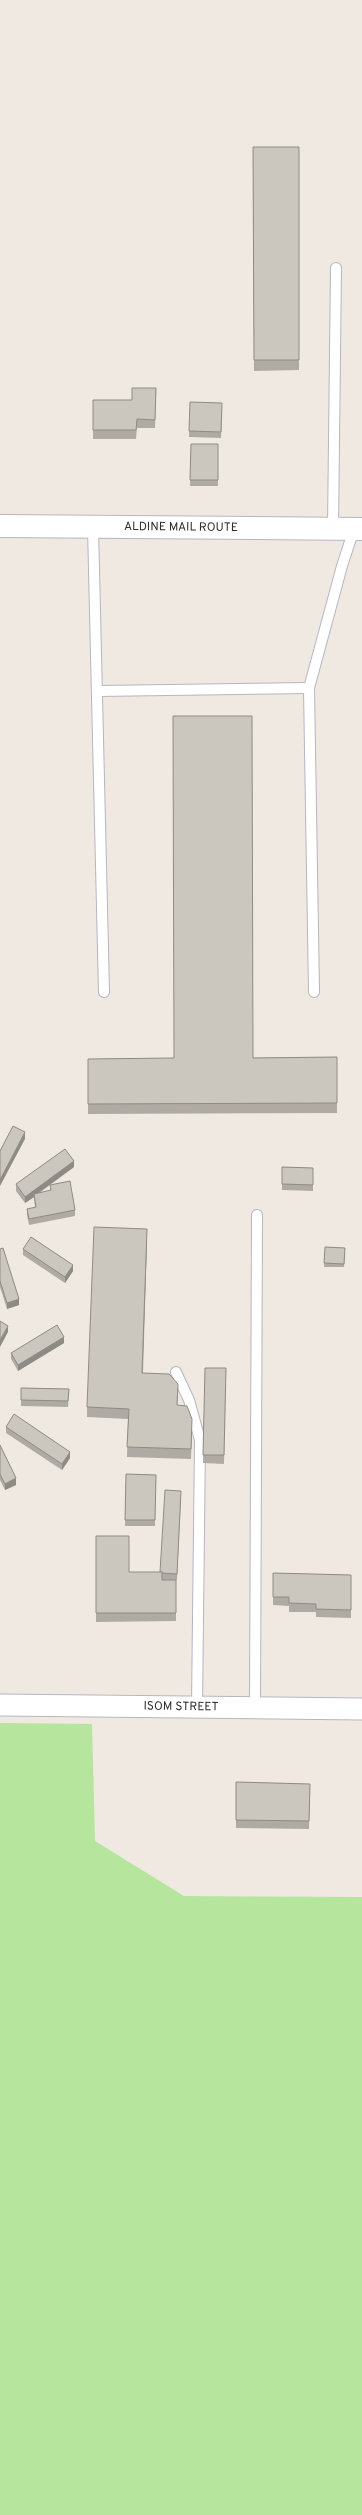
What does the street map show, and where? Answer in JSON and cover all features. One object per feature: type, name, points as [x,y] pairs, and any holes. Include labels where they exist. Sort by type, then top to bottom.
[{"type":"main road","name":"ALDINE MAIL ROUTE","points":[[0,526],[350,529]]},
{"type":"street","name":"ISOM STREET","points":[[0,1705],[362,1709]]},
{"type":"lane","points":[[314,992],[309,688],[342,566],[350,529],[336,268]]},
{"type":"lane","points":[[93,527],[104,992]]},
{"type":"lane","points":[[98,691],[309,688]]},
{"type":"lane","points":[[256,1708],[257,1215]]},
{"type":"lane","points":[[176,1372],[189,1400],[200,1440],[197,1707]]},
{"type":"green space","points":[[0,1723],[92,1724],[95,1841],[184,1896],[362,1897],[362,2515],[0,2515]]},
{"type":"building","points":[[253,147],[299,147],[299,360],[254,360]]},
{"type":"building","points":[[132,388],[156,388],[155,420],[137,419],[136,430],[93,430],[93,400],[132,400]]},
{"type":"building","points":[[190,402],[222,403],[221,432],[189,431]]},
{"type":"building","points":[[191,444],[218,444],[218,480],[190,480]]},
{"type":"building","points":[[173,716],[252,716],[253,1058],[337,1057],[337,1103],[88,1104],[88,1059],[174,1058]]},
{"type":"building","points":[[13,1126],[25,1132],[0,1180],[0,1151]]},
{"type":"building","points":[[65,1149],[74,1161],[25,1197],[16,1184]]},
{"type":"building","points":[[282,1167],[313,1168],[313,1185],[282,1184]]},
{"type":"building","points":[[70,1181],[75,1210],[29,1219],[27,1209],[36,1207],[34,1194],[51,1190],[50,1185]]},
{"type":"building","points":[[94,1227],[147,1229],[142,1373],[169,1374],[178,1384],[177,1405],[187,1406],[192,1419],[191,1449],[127,1447],[129,1409],[87,1407]]},
{"type":"building","points":[[31,1237],[73,1265],[65,1277],[23,1249]]},
{"type":"building","points":[[325,1247],[345,1248],[344,1264],[324,1263]]},
{"type":"building","points":[[3,1248],[19,1299],[7,1303],[0,1281],[0,1249]]},
{"type":"building","points":[[0,1321],[8,1326],[0,1340]]},
{"type":"building","points":[[57,1325],[64,1337],[18,1365],[11,1353]]},
{"type":"building","points":[[205,1368],[226,1368],[224,1455],[203,1455]]},
{"type":"building","points":[[21,1388],[69,1389],[68,1401],[21,1400]]},
{"type":"building","points":[[14,1414],[70,1452],[62,1464],[6,1427]]},
{"type":"building","points":[[0,1445],[16,1478],[5,1484],[0,1474]]},
{"type":"building","points":[[126,1474],[156,1475],[155,1520],[125,1520]]},
{"type":"building","points":[[165,1490],[181,1491],[177,1574],[160,1572]]},
{"type":"building","points":[[96,1536],[129,1536],[129,1572],[162,1572],[162,1580],[176,1580],[176,1613],[96,1613]]},
{"type":"building","points":[[273,1573],[351,1575],[351,1610],[316,1609],[316,1604],[289,1603],[289,1597],[273,1597]]},
{"type":"building","points":[[236,1782],[310,1784],[309,1821],[236,1820]]}]
